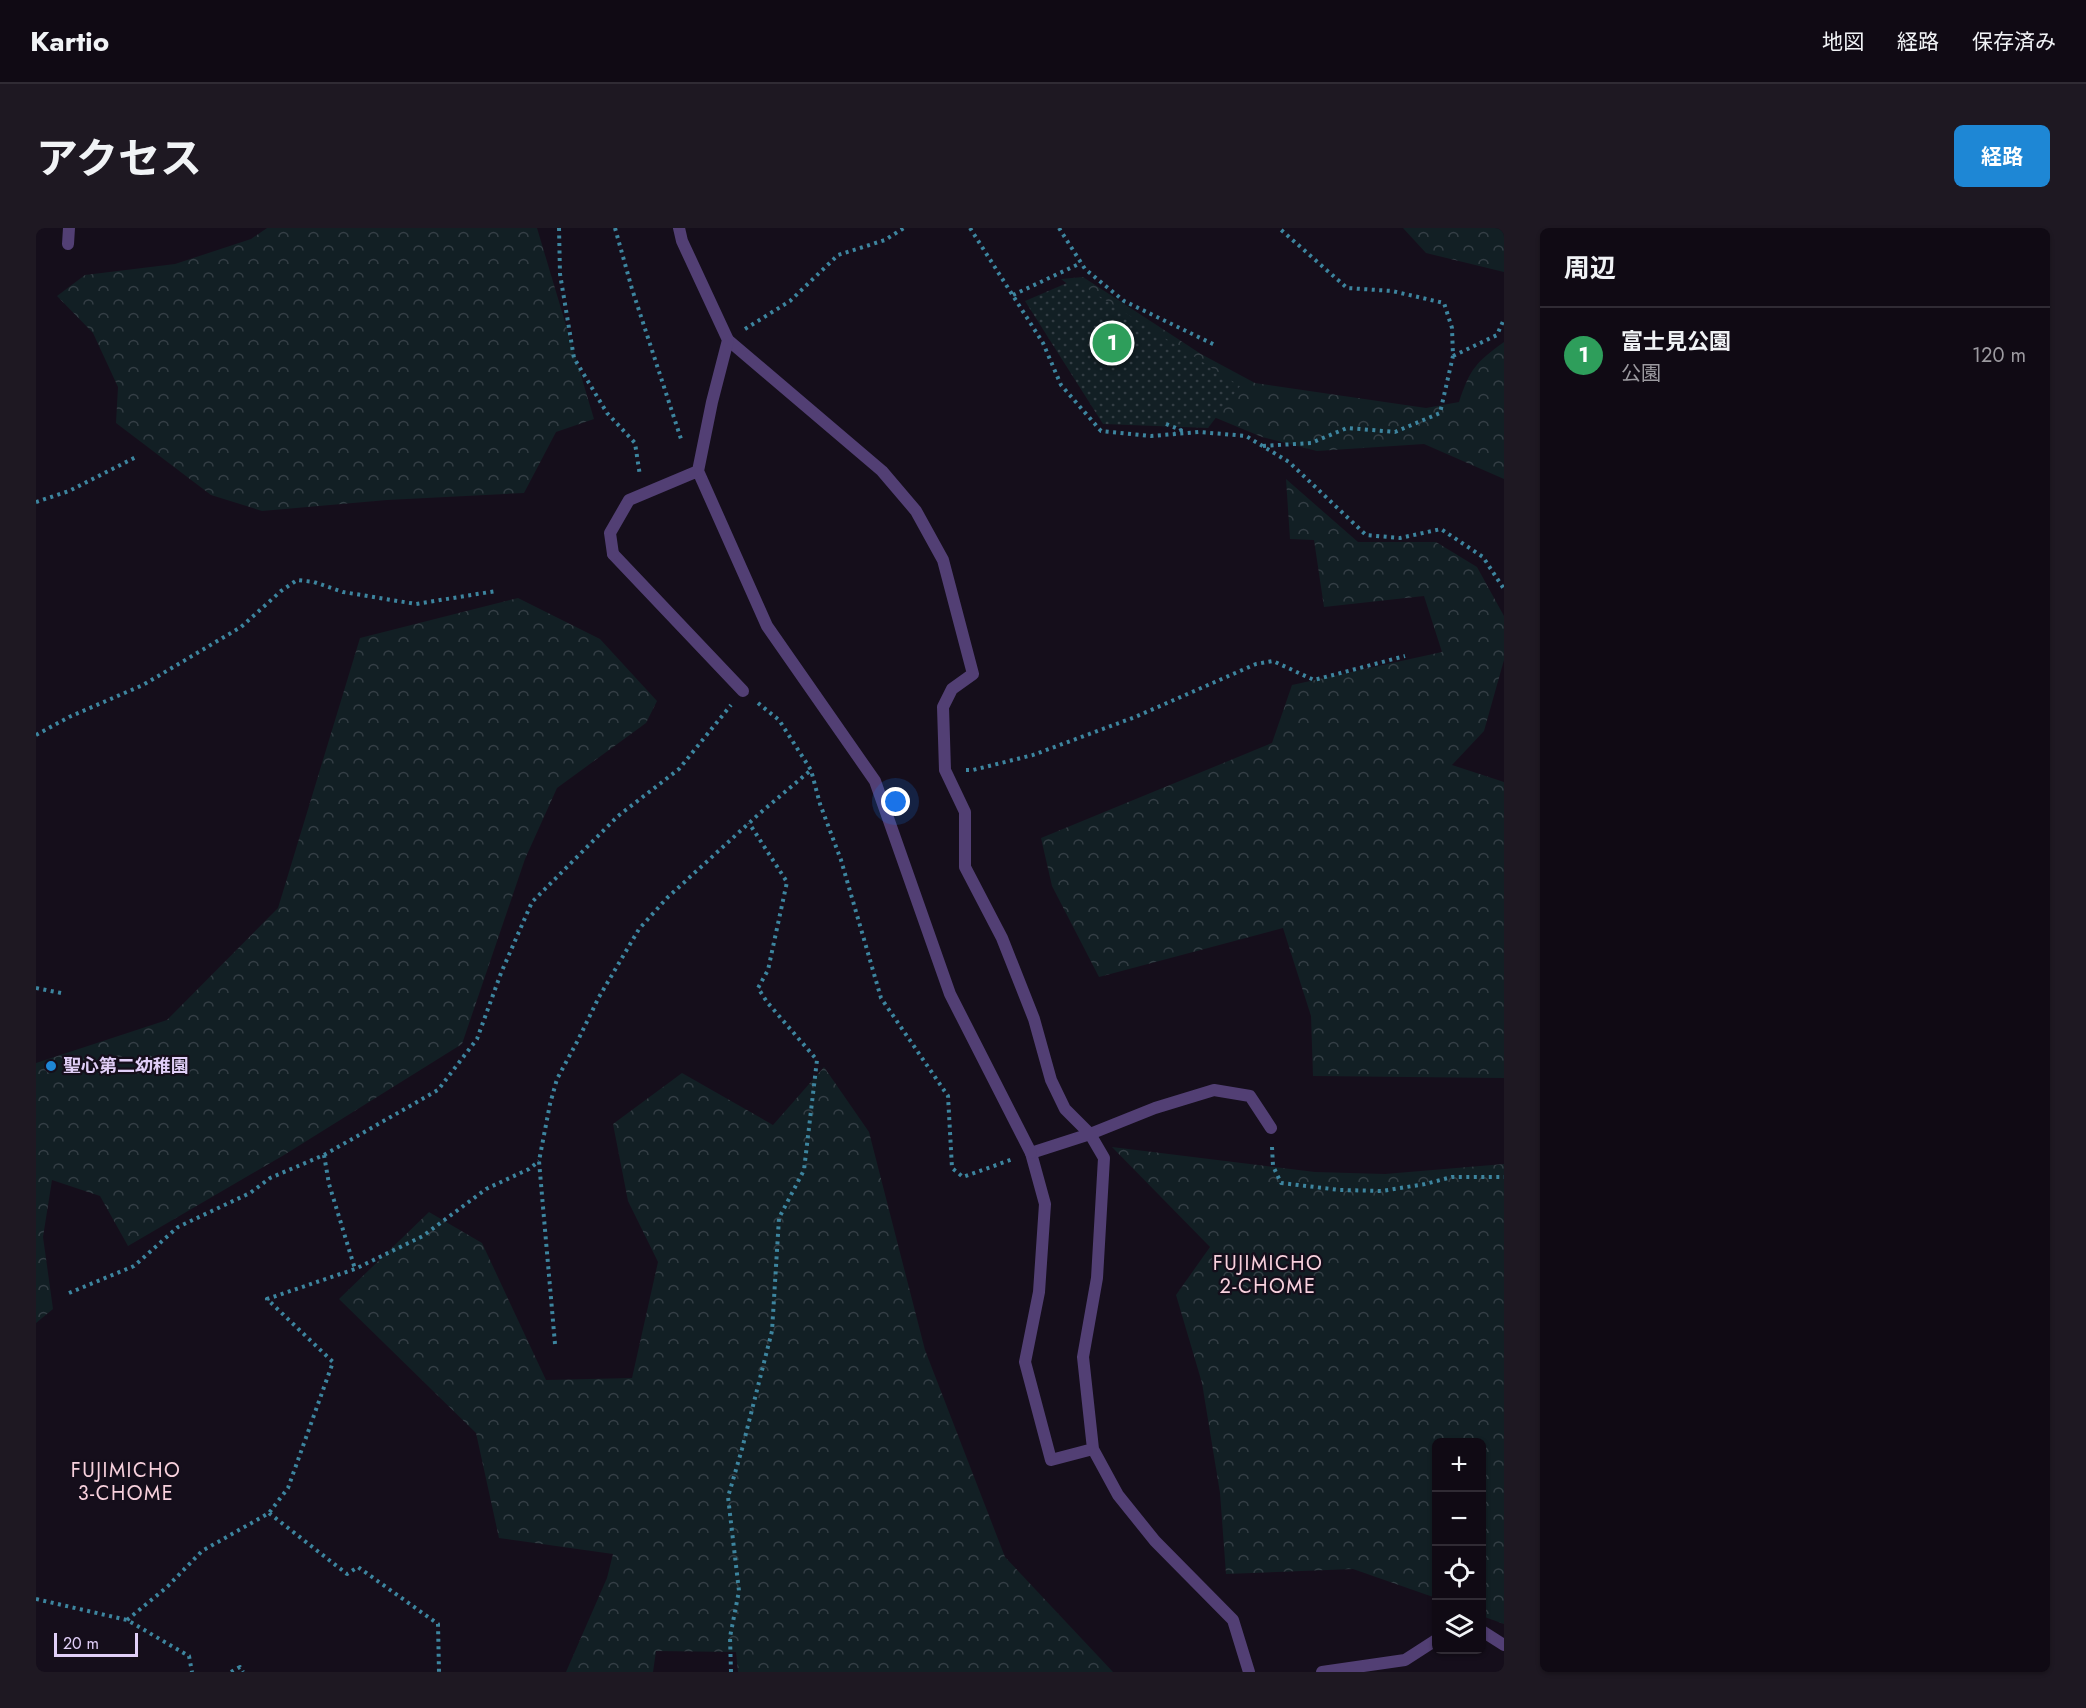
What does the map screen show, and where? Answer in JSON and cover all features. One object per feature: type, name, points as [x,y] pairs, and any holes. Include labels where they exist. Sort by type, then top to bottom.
[{"type":"street","points":[[68,244],[69,228]]},
{"type":"street","points":[[679,228],[682,241],[728,340],[882,471],[916,511],[944,560],[973,674],[952,689],[943,707],[945,771],[964,812],[964,867],[1002,938],[1034,1019],[1051,1080],[1065,1109],[1090,1134],[1104,1158],[1097,1278],[1083,1357],[1093,1449],[1118,1495],[1155,1541],[1233,1620],[1249,1672]]},
{"type":"street","points":[[728,340],[696,472],[767,626],[875,781],[950,994],[1031,1153],[1045,1204],[1040,1292],[1024,1362],[1051,1460],[1093,1449]]},
{"type":"street","points":[[696,472],[629,500],[610,533],[613,554],[743,691]]},
{"type":"street","points":[[1031,1153],[1090,1134],[1155,1108],[1214,1090],[1250,1096],[1271,1128]]},
{"type":"street","points":[[1486,1634],[1504,1645]]},
{"type":"street","points":[[1322,1672],[1405,1660],[1432,1643]]},
{"type":"path","points":[[559,228],[560,274],[574,358],[607,413],[635,443],[643,494]]},
{"type":"path","points":[[615,228],[632,289],[696,472]]},
{"type":"path","points":[[970,228],[1043,343],[1061,385],[1101,431],[1151,436],[1198,432],[1246,436],[1289,462],[1366,536],[1400,538],[1441,528],[1483,557],[1504,590]]},
{"type":"path","points":[[1059,228],[1085,269],[1124,300],[1217,346]]},
{"type":"path","points":[[1262,446],[1311,443],[1347,428],[1395,432],[1440,413],[1453,356],[1452,328],[1444,303],[1392,291],[1347,288],[1279,228]]},
{"type":"path","points":[[728,340],[790,301],[838,255],[885,240],[900,229]]},
{"type":"path","points":[[1013,295],[1081,263]]},
{"type":"path","points":[[1453,356],[1497,336],[1504,319]]},
{"type":"path","points":[[1166,424],[1181,430],[1172,434]]},
{"type":"path","points":[[36,502],[69,491],[138,456]]},
{"type":"path","points":[[36,735],[69,717],[143,685],[231,633],[297,580],[314,582],[343,592],[416,604],[496,591]]},
{"type":"path","points":[[945,771],[973,771],[1033,755],[1135,717],[1256,664],[1273,661],[1314,681],[1405,656]]},
{"type":"path","points":[[69,1293],[134,1266],[178,1227],[250,1193],[270,1178],[324,1155],[438,1090],[477,1039],[501,973],[532,902],[618,816],[679,769],[743,691],[779,720],[811,770],[820,804],[841,860],[881,998],[948,1096],[951,1168],[963,1177],[1031,1153]]},
{"type":"path","points":[[555,1344],[538,1161],[557,1079],[618,963],[639,929],[667,898],[811,770]]},
{"type":"path","points":[[731,1672],[730,1637],[739,1591],[728,1497],[772,1331],[779,1218],[804,1170],[817,1060],[767,1002],[758,988],[768,970],[788,882],[749,823]]},
{"type":"path","points":[[36,988],[61,993]]},
{"type":"path","points":[[1271,1128],[1273,1166],[1281,1183],[1340,1190],[1382,1191],[1425,1185],[1452,1177],[1504,1177]]},
{"type":"path","points":[[324,1155],[329,1184],[355,1269]]},
{"type":"path","points":[[128,1620],[167,1587],[202,1551],[268,1513],[288,1488],[333,1362],[267,1299],[355,1269],[423,1236],[486,1189],[529,1169],[538,1161]]},
{"type":"path","points":[[268,1513],[346,1574],[358,1567],[438,1624],[439,1672]]},
{"type":"path","points":[[36,1599],[128,1620],[189,1656],[192,1672]]},
{"type":"path","points":[[231,1672],[240,1667],[243,1672]]},
{"type":"green space","points":[[267,228],[537,228],[594,419],[556,432],[524,493],[387,500],[262,511],[211,495],[116,423],[118,387],[93,333],[57,296],[85,275],[175,264],[251,239]]},
{"type":"green space","points":[[1403,228],[1504,228],[1504,272],[1426,253]]},
{"type":"green space","points":[[1083,277],[1201,354],[1255,383],[1426,408],[1459,402],[1475,367],[1504,342],[1504,479],[1424,444],[1317,451],[1262,437],[1204,413],[1200,386],[1061,279]]},
{"type":"green space","points":[[1074,280],[1240,386],[1208,428],[1103,424],[1025,301]]},
{"type":"green space","points":[[1286,479],[1358,542],[1436,542],[1477,567],[1504,616],[1504,660],[1484,731],[1452,765],[1504,782],[1504,1078],[1313,1076],[1311,1016],[1283,928],[1099,977],[1052,886],[1041,838],[1272,743],[1292,685],[1442,652],[1424,596],[1324,607],[1314,540],[1290,539]]},
{"type":"green space","points":[[518,598],[600,639],[657,701],[646,723],[557,788],[525,859],[462,1044],[284,1155],[128,1246],[100,1196],[52,1180],[43,1237],[53,1309],[36,1323],[36,1063],[167,1020],[278,908],[360,638]]},
{"type":"green space","points":[[824,1067],[869,1132],[925,1350],[1005,1557],[1113,1672],[738,1672],[736,1652],[656,1651],[653,1672],[566,1672],[607,1578],[613,1554],[499,1538],[476,1433],[339,1299],[429,1212],[482,1243],[546,1380],[632,1378],[658,1262],[628,1201],[613,1124],[682,1073],[773,1125]]},
{"type":"green space","points":[[1112,1147],[1315,1172],[1385,1174],[1504,1164],[1504,1624],[1486,1617],[1486,1438],[1432,1438],[1432,1597],[1353,1569],[1226,1574],[1220,1493],[1202,1383],[1176,1295],[1210,1247]]},
{"type":"place","name":"富士見公園","points":[[1112,343]]},
{"type":"place","name":"聖心第二幼稚園","points":[[51,1066]]},
{"type":"district","name":"FUJIMICHO 2-CHOME","points":[[1268,1274]]},
{"type":"district","name":"FUJIMICHO 3-CHOME","points":[[126,1482]]}]
